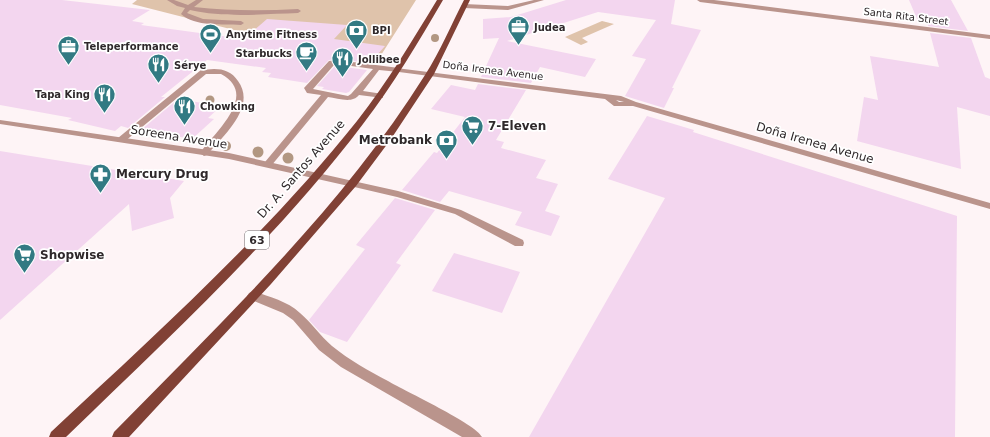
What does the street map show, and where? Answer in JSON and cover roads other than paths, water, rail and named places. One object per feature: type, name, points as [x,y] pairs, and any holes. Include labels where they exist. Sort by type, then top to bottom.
[{"type":"main road","name":"Dr. A. Santos Avenue","points":[[56,437],[233,266],[317,175],[399,70],[440,0]]},
{"type":"main road","points":[[119,437],[253,296],[353,184],[388,137],[430,74],[466,3]]},
{"type":"street","points":[[170,0],[173,3],[188,8],[258,14],[298,12]]},
{"type":"street","points":[[200,0],[188,8],[184,14],[189,18],[241,23]]},
{"type":"street","points":[[466,3],[508,8],[541,0]]},
{"type":"street","name":"Santa Rita Street","points":[[700,0],[990,38]]},
{"type":"street","name":"Doña Irenea Avenue","points":[[326,94],[310,91],[308,88],[332,64],[338,62],[607,97],[617,104],[633,104],[990,206]]},
{"type":"street","points":[[268,164],[326,94],[349,98],[354,96],[377,68]]},
{"type":"street","points":[[121,140],[204,72],[223,72],[231,77],[240,87],[241,98],[236,111],[225,128],[204,153]]},
{"type":"street","points":[[358,92],[380,96]]},
{"type":"street","name":"Soreena Avenue","points":[[0,122],[204,153],[268,164],[317,175],[398,194],[458,212],[519,243]]},
{"type":"street","points":[[253,296],[279,306],[296,317],[308,332],[328,350],[368,376],[457,425],[475,437]]},
{"type":"place","name":"Judea","points":[[518,46]]},
{"type":"place","name":"BPI","points":[[357,50]]},
{"type":"place","name":"Anytime Fitness","points":[[211,54]]},
{"type":"place","name":"Teleperformance","points":[[68,66]]},
{"type":"place","name":"Starbucks","points":[[307,72]]},
{"type":"place","name":"Jollibee","points":[[342,78]]},
{"type":"place","name":"Sérye","points":[[158,84]]},
{"type":"place","name":"Tapa King","points":[[105,114]]},
{"type":"place","name":"Chowking","points":[[185,126]]},
{"type":"place","name":"7-Eleven","points":[[472,146]]},
{"type":"place","name":"Metrobank","points":[[447,160]]},
{"type":"place","name":"Mercury Drug","points":[[100,194]]},
{"type":"place","name":"Shopwise","points":[[25,274]]}]
